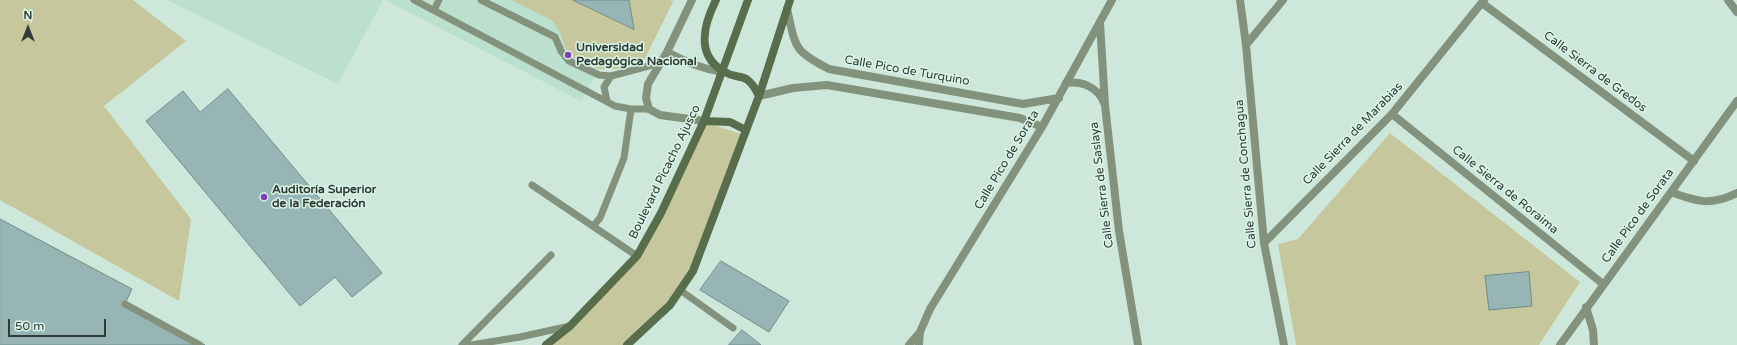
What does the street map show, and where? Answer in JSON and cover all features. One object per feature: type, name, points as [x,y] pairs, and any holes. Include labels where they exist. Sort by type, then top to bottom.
[{"type":"main road","points":[[716,0],[704,33],[704,49],[710,60],[723,72],[745,78],[754,86],[759,96]]},
{"type":"main road","name":"Boulevard Picacho Ajusco","points":[[546,345],[570,326],[637,256],[661,213],[704,120],[723,72],[748,0]]},
{"type":"main road","points":[[627,345],[670,305],[693,271],[759,96],[790,0]]},
{"type":"main road","points":[[704,120],[730,122],[746,130]]},
{"type":"street","points":[[692,0],[667,52],[648,84],[646,98],[649,109],[660,115],[704,120]]},
{"type":"street","name":"Calle Pico de Sorata","points":[[909,345],[920,332],[930,309],[1042,127],[1112,0]]},
{"type":"street","name":"Calle Sierra de Conchagua","points":[[1240,0],[1246,45],[1264,243],[1284,345]]},
{"type":"street","points":[[1246,45],[1284,0]]},
{"type":"street","points":[[1728,0],[1737,12]]},
{"type":"street","name":"Calle Sierra de Marabias","points":[[1264,243],[1392,114],[1483,2]]},
{"type":"street","name":"Calle Sierra de Gredos","points":[[1483,2],[1694,161]]},
{"type":"street","name":"Calle Pico de Turquino","points":[[787,9],[798,49],[804,55],[829,69],[1023,104],[1059,98]]},
{"type":"street","name":"Calle Sierra de Saslaya","points":[[1100,22],[1105,105],[1118,232],[1138,345]]},
{"type":"street","points":[[667,52],[690,65],[707,70],[723,72]]},
{"type":"street","points":[[1066,83],[1079,82],[1091,87],[1100,95],[1105,105]]},
{"type":"street","points":[[759,96],[793,88],[827,85],[1020,118],[1042,127]]},
{"type":"street","name":"Calle Pico de Sorata","points":[[1560,345],[1586,307],[1737,101]]},
{"type":"street","name":"Calle Sierra de Roraima","points":[[1392,114],[1603,284]]},
{"type":"street","points":[[1671,192],[1695,201],[1722,200],[1737,193]]},
{"type":"street","points":[[1586,307],[1593,330],[1594,345]]},
{"type":"street","name":"Calle Pico de Sorata","points":[[920,332],[920,345]]},
{"type":"lane","points":[[414,0],[616,106],[631,109],[649,109]]},
{"type":"lane","points":[[434,10],[439,0]]},
{"type":"lane","points":[[481,0],[555,37],[561,51],[569,61],[599,75],[611,76],[660,63]]},
{"type":"lane","points":[[607,101],[604,87],[611,76]]},
{"type":"lane","points":[[594,225],[600,218],[624,158],[631,109]]},
{"type":"lane","points":[[532,185],[594,225],[637,256]]},
{"type":"lane","points":[[462,345],[551,255]]},
{"type":"lane","points":[[680,290],[733,328]]},
{"type":"lane","points":[[125,304],[200,345]]},
{"type":"lane","points":[[471,345],[520,337],[570,326]]},
{"type":"shaded area","points":[[0,0],[133,0],[186,41],[104,106],[191,219],[179,301],[0,200]]},
{"type":"shaded area","points":[[167,0],[383,0],[338,84]]},
{"type":"shaded area","name":"Universidad Pedagógica Nacional","points":[[385,0],[674,0],[644,60],[621,69],[599,69],[581,101]]},
{"type":"shaded area","points":[[512,0],[573,0],[634,28],[629,0],[670,0],[673,2],[644,60],[621,69],[599,69],[573,58],[565,47],[560,33],[553,21]]},
{"type":"shaded area","points":[[707,123],[744,135],[691,269],[668,303],[624,345],[547,345],[639,256]]},
{"type":"shaded area","points":[[1390,133],[1580,282],[1539,345],[1296,345],[1278,244],[1298,239]]},
{"type":"building","points":[[573,0],[629,0],[634,29]]},
{"type":"building","name":"Auditoría Superior de la Federación","points":[[228,89],[382,273],[352,297],[335,277],[300,306],[146,121],[183,91],[200,112]]},
{"type":"building","points":[[0,219],[132,289],[124,306],[205,345],[0,345]]},
{"type":"building","points":[[721,261],[789,301],[769,332],[700,290]]},
{"type":"building","points":[[1529,272],[1532,306],[1489,310],[1485,276]]},
{"type":"building","points":[[742,330],[761,345],[729,345]]},
{"type":"place","name":"Universidad Pedagógica Nacional","points":[[568,55]]},
{"type":"place","name":"Auditoría Superior de la Federación","points":[[264,197]]}]
